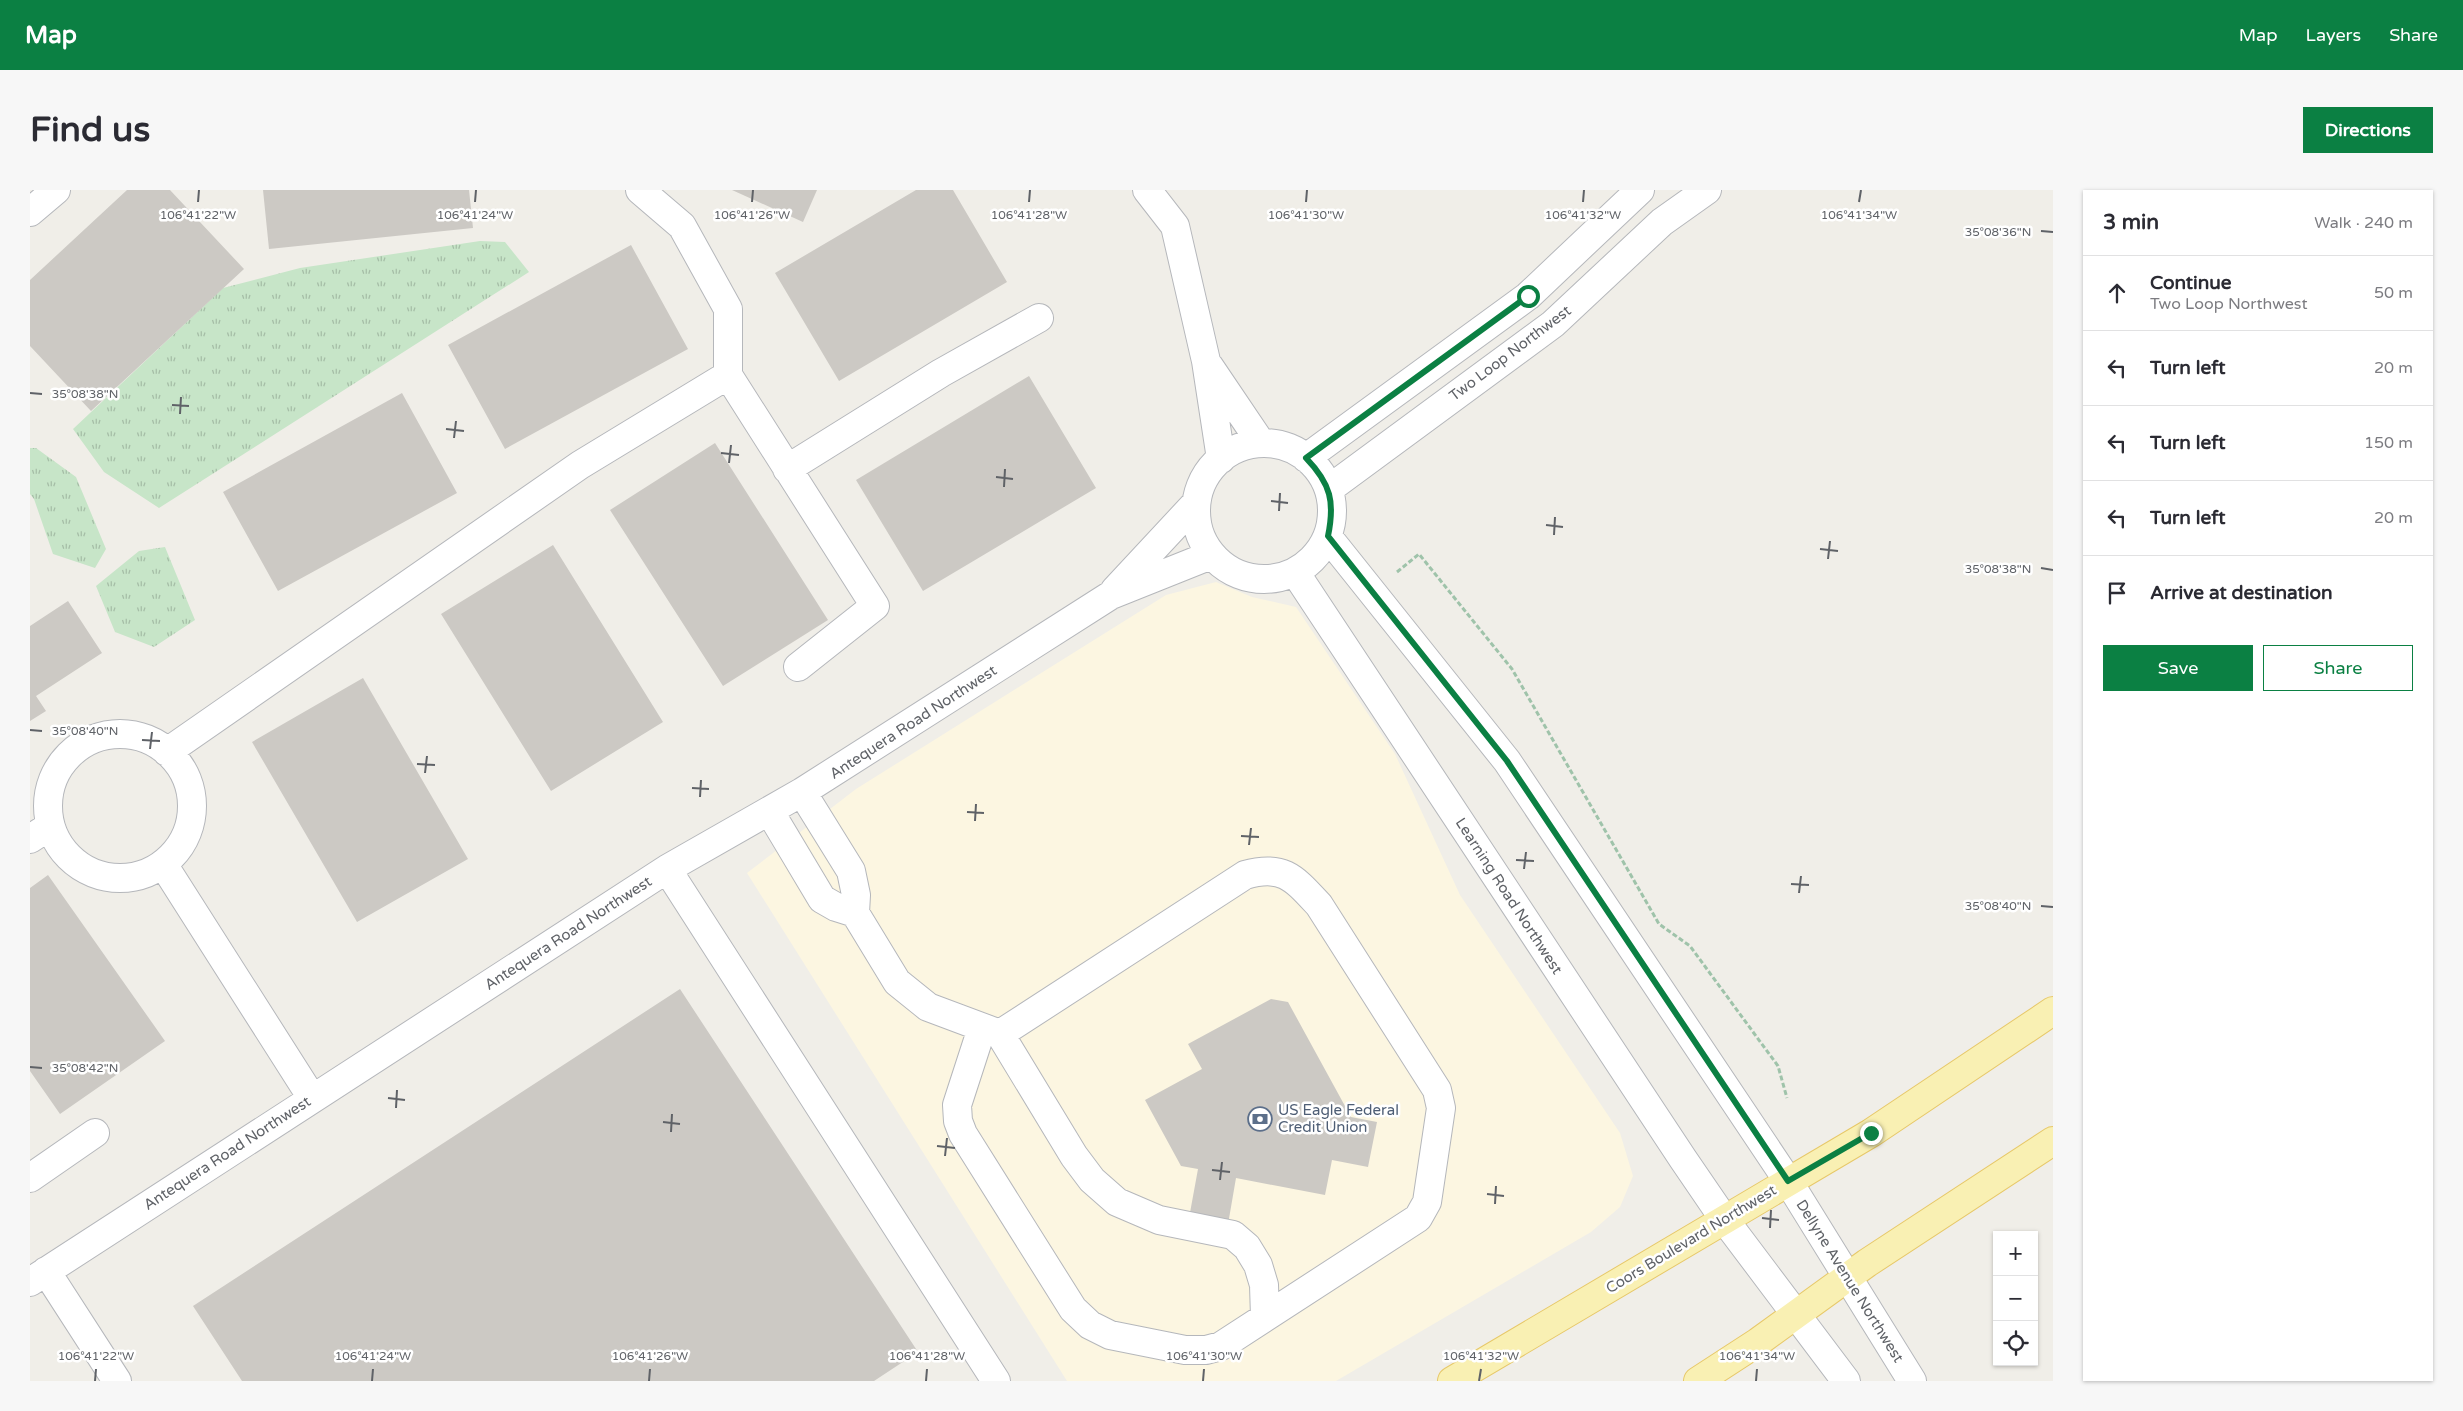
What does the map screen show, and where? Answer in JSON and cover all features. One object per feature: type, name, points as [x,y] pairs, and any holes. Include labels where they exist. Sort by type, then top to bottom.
[{"type":"main road","name":"Coors Boulevard Northwest","points":[[1452,1381],[1871,1133],[2053,1011]]},
{"type":"main road","points":[[1698,1381],[1797,1314],[1849,1276],[2053,1141]]},
{"type":"street","points":[[30,212],[56,190]]},
{"type":"street","points":[[640,190],[682,226],[728,309],[728,375],[875,606],[798,667]]},
{"type":"street","points":[[1147,190],[1175,226],[1206,361],[1221,459]]},
{"type":"street","points":[[1306,458],[1528,296],[1640,190]]},
{"type":"street","name":"Two Loop Northwest","points":[[1329,489],[1553,324],[1662,222],[1707,190]]},
{"type":"street","points":[[787,469],[940,373],[1038,318]]},
{"type":"street","points":[[1206,361],[1261,443]]},
{"type":"street","points":[[167,752],[580,465],[728,375]]},
{"type":"street","points":[[1261,443],[1278,445],[1293,450],[1306,458],[1320,472],[1329,489],[1332,513],[1328,536],[1315,557],[1295,572],[1266,580],[1250,578],[1222,566],[1211,555],[1198,530],[1196,503],[1205,478],[1221,459],[1240,448],[1261,443]]},
{"type":"street","name":"Antequera Road Northwest","points":[[1111,595],[1196,503]]},
{"type":"street","points":[[1328,536],[1507,761],[1788,1181]]},
{"type":"street","name":"Antequera Road Northwest","points":[[38,1276],[667,870],[770,812],[1111,595],[1211,555]]},
{"type":"street","name":"Learning Road Northwest","points":[[1295,572],[1724,1219]]},
{"type":"street","points":[[125,735],[148,740],[167,752],[181,768],[190,788],[192,809],[188,829],[178,849],[163,864],[143,875],[120,879],[97,875],[76,864],[60,847],[40,833],[52,781],[64,761],[81,745],[102,736],[125,735]]},
{"type":"street","points":[[802,792],[851,871],[856,894],[855,913],[897,982],[928,1007],[991,1031],[1074,1156],[1092,1180],[1117,1202],[1159,1220],[1233,1234],[1247,1247],[1258,1265],[1264,1285],[1265,1318]]},
{"type":"street","points":[[770,812],[822,899],[836,907],[855,913]]},
{"type":"street","points":[[163,864],[312,1098]]},
{"type":"street","points":[[667,870],[996,1381]]},
{"type":"street","points":[[1262,870],[1284,873],[1319,905],[1437,1090],[1442,1108],[1427,1202],[1418,1218],[1265,1318],[1221,1346],[1206,1350],[1184,1350],[1110,1335],[1090,1325],[1073,1308],[963,1134],[958,1121],[957,1105],[991,1031],[1244,874],[1262,870]]},
{"type":"street","points":[[31,1176],[95,1133]]},
{"type":"street","name":"Dellyne Avenue Northwest","points":[[1788,1181],[1849,1276],[1912,1381]]},
{"type":"street","points":[[1724,1219],[1846,1381]]},
{"type":"street","points":[[38,1276],[117,1381]]},
{"type":"path","points":[[1392,576],[1419,554],[1512,668],[1659,924],[1690,946],[1778,1066],[1787,1098]]},
{"type":"shaded area","points":[[1216,582],[1252,597],[1296,607],[1395,754],[1460,895],[1620,1133],[1633,1176],[1620,1207],[1591,1232],[1336,1381],[1067,1381],[747,873],[856,789],[1166,595]]},
{"type":"green space","points":[[480,241],[505,242],[529,272],[159,508],[104,472],[73,429],[223,288],[300,268]]},
{"type":"green space","points":[[30,448],[36,448],[76,477],[106,549],[95,568],[53,554],[34,499],[30,494]]},
{"type":"green space","points":[[165,547],[195,620],[154,647],[115,632],[96,586],[139,551]]},
{"type":"building","points":[[127,190],[170,190],[244,269],[91,411],[30,346],[30,280]]},
{"type":"building","points":[[263,190],[469,190],[473,228],[269,249]]},
{"type":"building","points":[[732,190],[817,190],[803,222]]},
{"type":"building","points":[[916,190],[953,190],[1007,282],[839,381],[775,273]]},
{"type":"building","points":[[631,245],[688,349],[505,449],[448,345]]},
{"type":"building","points":[[1029,376],[1096,488],[923,591],[856,480]]},
{"type":"building","points":[[402,393],[457,493],[278,591],[223,492]]},
{"type":"building","points":[[715,443],[828,620],[723,686],[610,510]]},
{"type":"building","points":[[553,545],[663,722],[551,791],[441,614]]},
{"type":"building","points":[[68,601],[102,653],[36,696],[46,711],[30,721],[30,626]]},
{"type":"building","points":[[363,678],[468,859],[357,922],[252,742]]},
{"type":"building","points":[[48,875],[165,1041],[60,1114],[30,1071],[30,888]]},
{"type":"building","points":[[680,989],[918,1352],[874,1381],[242,1381],[193,1306]]},
{"type":"building","name":"US Eagle Federal Credit Union","points":[[1271,999],[1288,1002],[1351,1117],[1377,1122],[1368,1167],[1332,1160],[1325,1195],[1236,1178],[1226,1236],[1187,1229],[1198,1169],[1181,1166],[1145,1100],[1202,1069],[1188,1044]]},
{"type":"place","name":"US Eagle Federal Credit Union","points":[[1260,1119]]},
{"type":"route","points":[[1528,296],[1306,458],[1320,472],[1329,489],[1332,513],[1328,536],[1507,761],[1788,1181],[1871,1133]]}]
